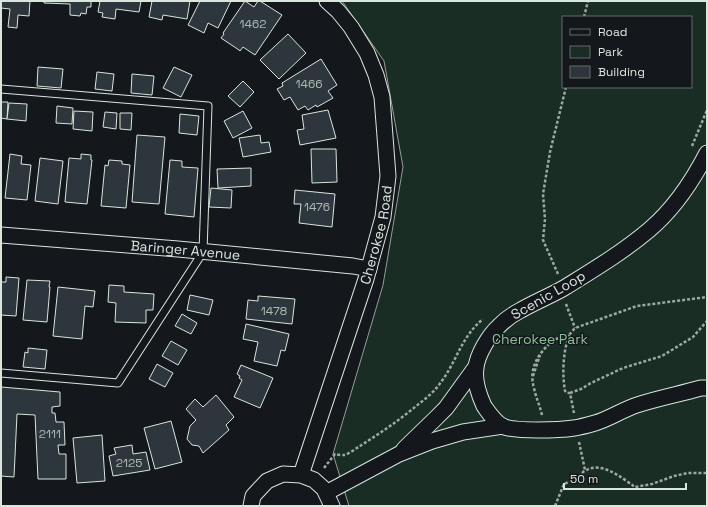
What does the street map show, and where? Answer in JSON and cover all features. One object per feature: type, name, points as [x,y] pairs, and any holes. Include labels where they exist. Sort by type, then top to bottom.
[{"type":"street","name":"Cherokee Road","points":[[301,475],[369,269],[383,217],[388,176],[382,96],[376,74],[367,53],[351,26],[327,1]]},
{"type":"street","name":"Scenic Loop","points":[[503,426],[492,418],[486,408],[480,396],[476,381],[476,368],[482,350],[494,331],[522,309],[562,289],[597,268],[655,225],[679,198],[707,153]]},
{"type":"street","name":"Baringer Avenue","points":[[1,235],[203,252],[353,266],[369,269]]},
{"type":"street","points":[[250,506],[254,496],[267,481],[283,474],[301,475],[314,480],[324,489],[329,500],[399,454],[434,420],[456,395],[476,368]]},
{"type":"street","points":[[399,454],[432,441],[463,432],[503,426],[519,429],[576,428],[597,423],[636,405],[701,388],[707,388]]},
{"type":"lane","points":[[1,89],[208,106],[203,252],[118,383],[1,373]]},
{"type":"path","points":[[584,16],[588,1]]},
{"type":"path","points":[[560,278],[543,240],[545,219],[544,194],[550,152],[566,88]]},
{"type":"path","points":[[572,402],[570,394],[565,391],[563,363],[569,335],[575,328],[637,306],[707,297]]},
{"type":"path","points":[[566,303],[575,328]]},
{"type":"path","points":[[570,394],[623,368],[662,356],[693,337],[707,321]]},
{"type":"path","points":[[542,416],[532,380],[535,363],[542,352],[558,338],[589,323]]},
{"type":"path","points":[[558,338],[569,335]]},
{"type":"path","points":[[576,428],[585,470]]},
{"type":"path","points":[[555,506],[564,484],[578,477],[585,470],[593,468],[608,470],[635,487],[652,484],[674,476],[688,473],[707,473]]},
{"type":"green space","name":"Cherokee Park","points":[[342,1],[707,1],[707,506],[349,506],[333,454],[383,285],[403,167],[384,61]]},
{"type":"building","points":[[1,1],[30,1],[29,16],[18,15],[17,28],[8,27],[10,9],[1,8]]},
{"type":"building","points":[[44,1],[91,1],[91,7],[87,7],[86,14],[81,13],[80,16],[70,15],[70,4],[44,3]]},
{"type":"building","points":[[100,1],[141,1],[139,12],[116,9],[115,19],[102,17],[103,13],[98,12]]},
{"type":"building","points":[[152,1],[190,1],[187,19],[163,15],[162,20],[149,17]]},
{"type":"building","points":[[200,1],[231,1],[218,28],[208,23],[204,33],[188,25]]},
{"type":"building","points":[[245,1],[254,7],[258,1],[260,1],[282,15],[255,55],[243,47],[240,51],[221,38]]},
{"type":"building","points":[[288,34],[306,53],[279,79],[260,60]]},
{"type":"building","points":[[321,59],[337,85],[328,91],[333,98],[317,107],[316,105],[308,110],[305,106],[298,110],[290,97],[284,100],[277,89],[283,86],[282,83]]},
{"type":"building","points":[[38,67],[63,69],[61,88],[37,86]]},
{"type":"building","points":[[174,67],[192,75],[181,97],[163,88]]},
{"type":"building","points":[[97,72],[114,74],[112,91],[95,89]]},
{"type":"building","points":[[132,74],[154,76],[152,95],[131,93]]},
{"type":"building","points":[[243,81],[254,92],[240,107],[228,96]]},
{"type":"building","points":[[1,102],[8,102],[7,119],[1,118]]},
{"type":"building","points":[[9,103],[27,104],[26,121],[7,119]]},
{"type":"building","points":[[57,106],[73,108],[72,124],[56,123]]},
{"type":"building","points":[[328,110],[336,138],[300,145],[297,130],[304,129],[302,115]]},
{"type":"building","points":[[74,111],[93,112],[92,131],[73,129]]},
{"type":"building","points":[[243,111],[252,128],[233,138],[224,121]]},
{"type":"building","points":[[105,112],[117,113],[116,129],[103,127]]},
{"type":"building","points":[[120,113],[132,113],[131,130],[120,129]]},
{"type":"building","points":[[180,114],[199,116],[197,135],[179,133]]},
{"type":"building","points":[[137,135],[165,137],[159,204],[132,202]]},
{"type":"building","points":[[260,135],[261,143],[269,142],[271,152],[243,157],[239,138]]},
{"type":"building","points":[[311,149],[336,149],[337,182],[312,183]]},
{"type":"building","points":[[10,154],[22,156],[21,164],[31,165],[27,200],[5,198]]},
{"type":"building","points":[[81,154],[91,155],[92,160],[87,204],[65,202],[69,158],[81,159]]},
{"type":"building","points":[[40,158],[63,161],[58,204],[35,201]]},
{"type":"building","points":[[109,160],[122,161],[122,164],[130,165],[126,208],[101,206],[105,165],[108,166]]},
{"type":"building","points":[[170,160],[182,161],[182,167],[198,168],[194,217],[165,214]]},
{"type":"building","points":[[251,168],[251,186],[218,188],[217,169]]},
{"type":"building","points":[[211,188],[232,190],[231,208],[209,207]]},
{"type":"building","points":[[295,190],[335,194],[332,227],[299,223],[301,204],[294,204]]},
{"type":"building","points":[[6,277],[19,278],[16,316],[1,315],[1,282],[6,282]]},
{"type":"building","points":[[27,280],[50,281],[47,322],[23,320]]},
{"type":"building","points":[[109,285],[124,286],[124,292],[154,294],[153,310],[146,310],[146,323],[115,322],[116,303],[108,302]]},
{"type":"building","points":[[58,287],[95,291],[93,307],[85,306],[82,339],[53,336]]},
{"type":"building","points":[[190,295],[213,300],[209,315],[187,310]]},
{"type":"building","points":[[258,296],[295,299],[292,324],[246,319],[248,300],[258,301]]},
{"type":"building","points":[[182,314],[197,323],[191,334],[175,326]]},
{"type":"building","points":[[246,324],[289,334],[285,351],[281,350],[277,366],[254,361],[258,342],[243,339]]},
{"type":"building","points":[[171,341],[187,350],[178,365],[162,356]]},
{"type":"building","points":[[28,348],[47,350],[45,369],[23,367],[25,352],[28,353]]},
{"type":"building","points":[[157,364],[173,373],[165,387],[149,379]]},
{"type":"building","points":[[241,365],[273,378],[260,408],[234,397],[242,380],[237,374]]},
{"type":"building","points":[[1,387],[60,392],[60,406],[52,407],[52,413],[55,413],[56,422],[64,422],[65,445],[58,445],[59,454],[66,454],[66,479],[38,479],[35,415],[17,414],[14,477],[1,476]]},
{"type":"building","points":[[216,395],[234,417],[226,425],[229,430],[203,453],[199,446],[192,445],[187,439],[190,426],[196,420],[186,409],[195,399],[203,407]]},
{"type":"building","points":[[171,421],[182,462],[155,469],[144,428]]},
{"type":"building","points":[[102,435],[105,481],[77,483],[73,438]]},
{"type":"building","points":[[132,445],[133,454],[146,452],[150,470],[113,476],[109,456],[116,454],[114,448]]}]
